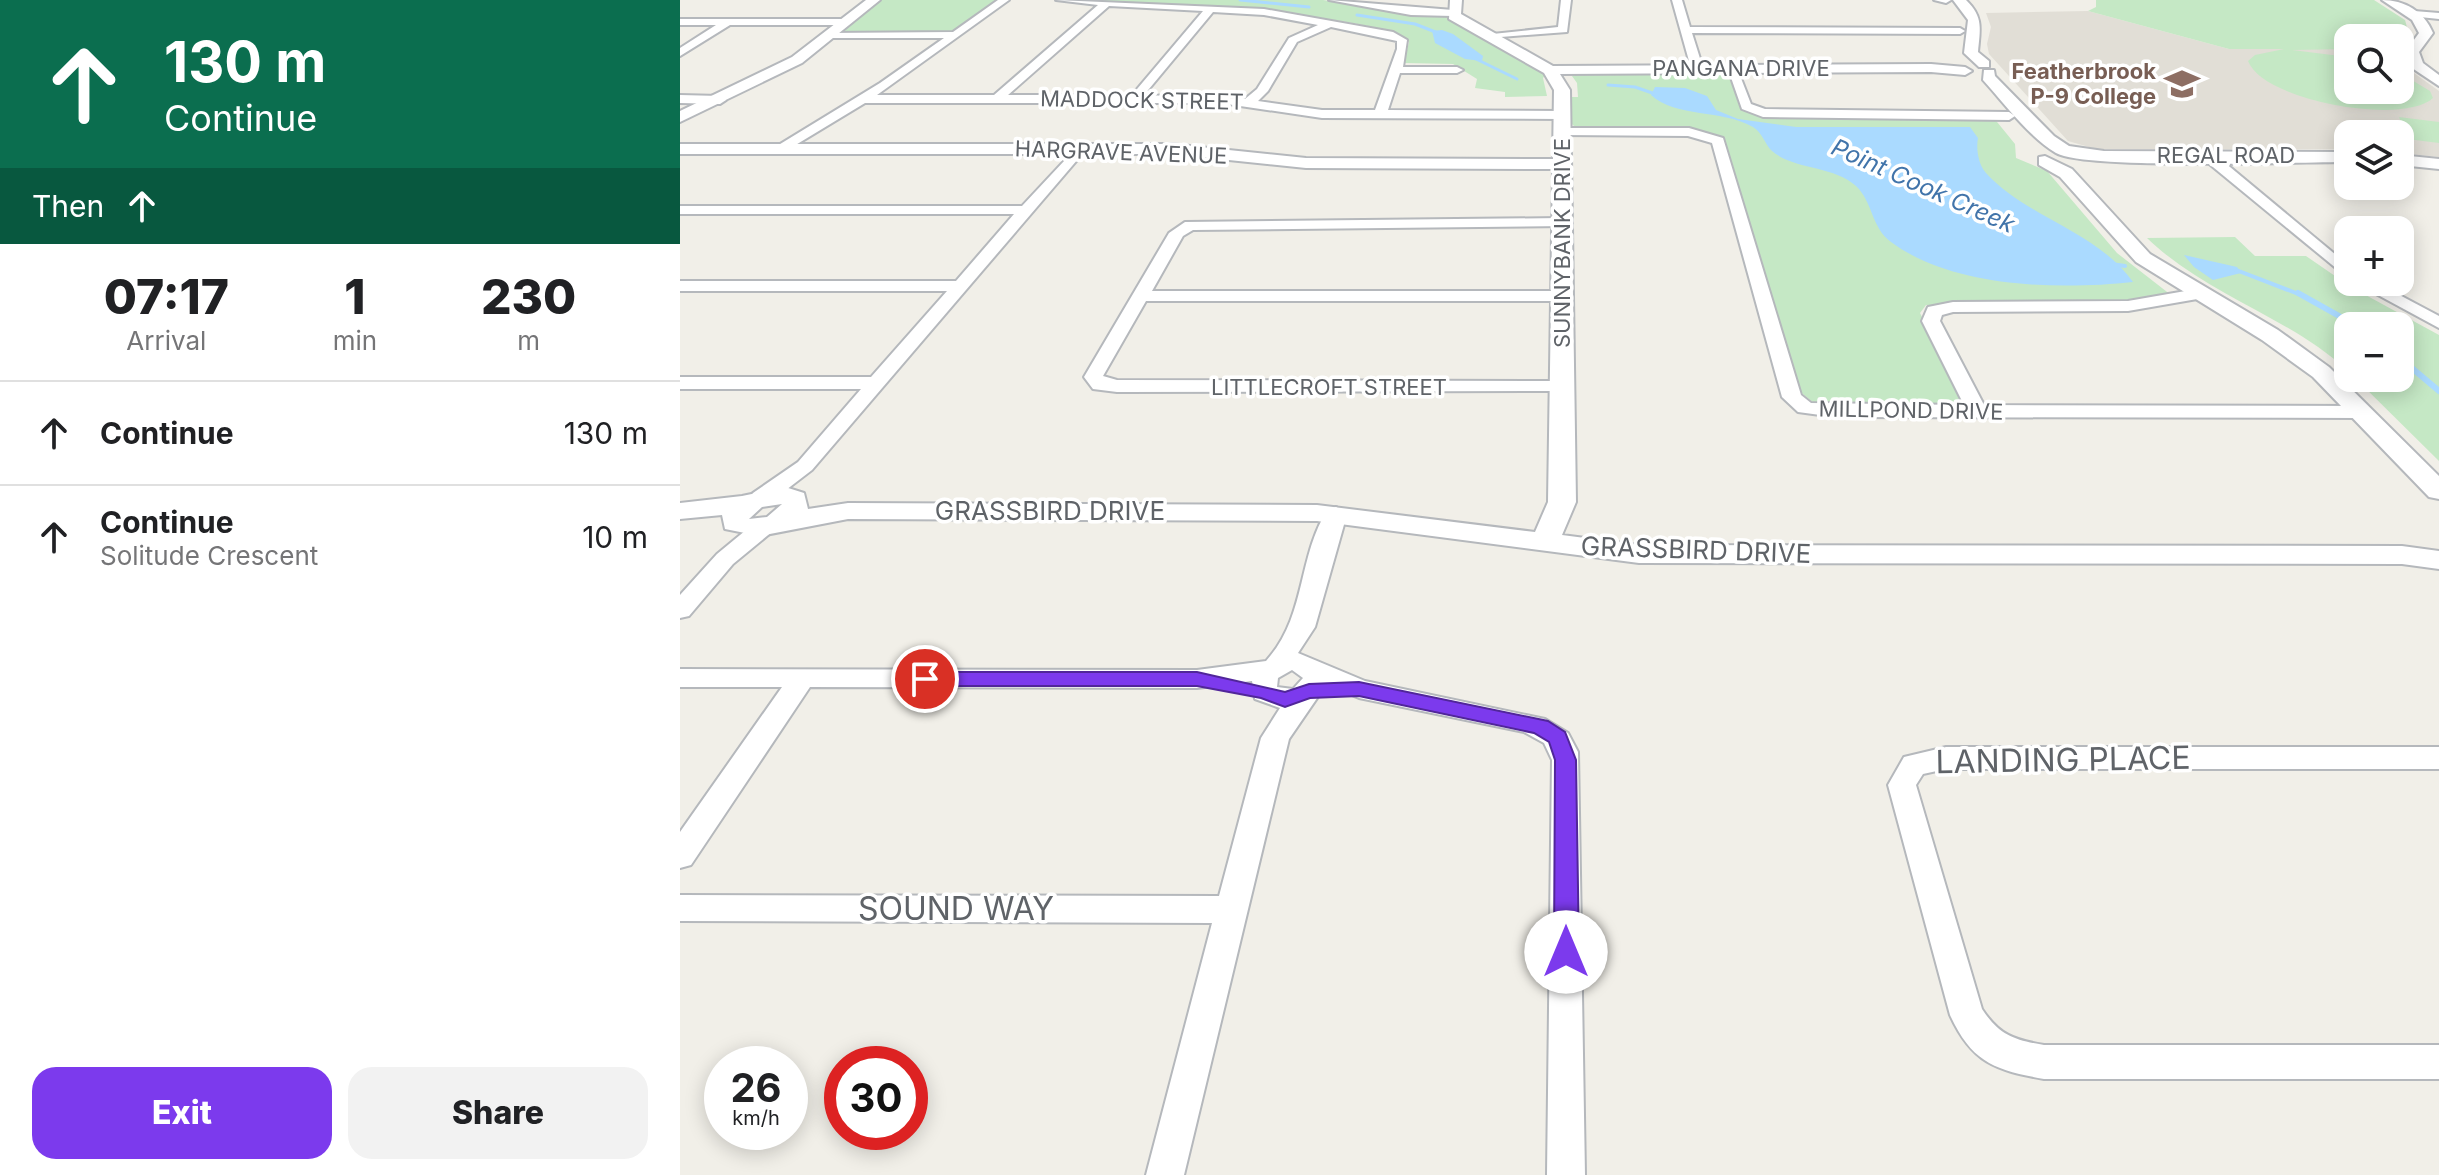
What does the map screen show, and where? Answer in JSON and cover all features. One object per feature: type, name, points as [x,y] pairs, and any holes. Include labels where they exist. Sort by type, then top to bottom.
[{"type":"street","points":[[680,117],[786,67],[874,0]]},
{"type":"street","points":[[779,149],[865,99],[1004,0]]},
{"type":"street","points":[[1061,0],[1264,12],[1383,32],[1402,40],[1403,49],[1380,115]]},
{"type":"street","points":[[1334,0],[1411,12],[1455,6],[1488,35],[1550,70]]},
{"type":"street","points":[[1488,35],[1563,30],[1566,0]]},
{"type":"street","points":[[1677,0],[1697,68]]},
{"type":"street","points":[[1939,0],[1946,0],[1958,15],[1957,45],[1963,68],[1981,82],[2039,155],[2068,159]]},
{"type":"street","points":[[1959,0],[1973,16],[1977,28],[1971,53],[1986,68],[1988,77],[2068,159],[2135,251],[2197,294],[2287,346],[2362,412],[2439,491]]},
{"type":"street","points":[[2388,0],[2414,14],[2427,30],[2412,52],[2421,69],[2439,82]]},
{"type":"street","points":[[997,99],[1105,4]]},
{"type":"street","points":[[1135,99],[1210,9]]},
{"type":"street","points":[[2414,14],[2439,16]]},
{"type":"street","points":[[680,22],[847,22]]},
{"type":"street","points":[[680,53],[728,22]]},
{"type":"street","points":[[1250,101],[1259,95],[1293,40],[1331,23]]},
{"type":"street","points":[[1686,30],[1959,32]]},
{"type":"street","points":[[831,35],[957,35]]},
{"type":"street","points":[[1731,68],[1745,104],[1757,111],[2008,114]]},
{"type":"street","name":"PANGANA DRIVE","points":[[1550,70],[1986,68]]},
{"type":"street","points":[[2421,69],[2439,70]]},
{"type":"street","points":[[1395,70],[1457,70]]},
{"type":"street","name":"SUNNYBANK DRIVE","points":[[1544,542],[1561,511],[1562,123],[1561,86],[1550,70]]},
{"type":"street","points":[[680,99],[720,100]]},
{"type":"street","name":"MADDOCK STREET","points":[[865,99],[1250,101],[1311,113],[1562,123]]},
{"type":"street","name":"MILLPOND DRIVE","points":[[1562,123],[1689,132],[1718,141],[1792,397],[1799,405],[1824,411],[2362,412]]},
{"type":"street","name":"HARGRAVE AVENUE","points":[[680,149],[1198,150],[1306,163],[1562,164]]},
{"type":"street","points":[[725,559],[745,512],[805,466],[1079,149]]},
{"type":"street","points":[[2207,155],[2334,261]]},
{"type":"street","name":"REGAL ROAD","points":[[2068,159],[2207,155],[2334,157]]},
{"type":"street","points":[[2414,161],[2439,164]]},
{"type":"street","points":[[680,210],[1026,210]]},
{"type":"street","points":[[1140,296],[1177,233],[1186,226],[1212,223],[1561,223]]},
{"type":"street","points":[[680,286],[960,286]]},
{"type":"street","points":[[1977,411],[1931,321],[1934,311],[1953,307],[2128,306],[2197,294]]},
{"type":"street","points":[[1140,296],[1562,296]]},
{"type":"street","name":"LITTLECROFT STREET","points":[[1140,296],[1095,372],[1095,383],[1117,386],[1562,387]]},
{"type":"street","points":[[2388,296],[2439,323]]},
{"type":"street","points":[[680,383],[876,383]]},
{"type":"street","points":[[680,610],[725,559],[783,511],[805,466]]},
{"type":"street","points":[[681,511],[783,511]]},
{"type":"street","points":[[745,512],[783,511]]},
{"type":"street","name":"GRASSBIRD DRIVE","points":[[783,511],[1336,514],[1602,551],[1672,554],[2402,555],[2439,560]]},
{"type":"street","points":[[1275,738],[1270,680],[1303,627],[1328,532],[1336,514]]},
{"type":"street","name":"GRASSBIRD DRIVE","points":[[2402,555],[2439,548]]},
{"type":"street","points":[[1165,1175],[1275,738],[1308,680],[1303,627]]},
{"type":"street","points":[[680,678],[1270,680],[1294,661],[1308,680],[1528,723],[1550,732],[1562,746],[1566,776],[1566,1175]]},
{"type":"street","points":[[680,856],[803,678]]},
{"type":"street","points":[[1270,680],[1285,700],[1308,680]]},
{"type":"street","name":"LANDING PLACE","points":[[2439,758],[1946,758],[1914,765],[1902,785],[1962,1004],[1981,1038],[2008,1056],[2044,1062],[2439,1062]]},
{"type":"street","name":"SOUND WAY","points":[[680,908],[1232,910]]},
{"type":"shaded area","name":"Featherbrook P-9 College","points":[[2088,11],[2229,49],[2334,49],[2334,104],[2414,104],[2414,73],[2439,91],[2439,157],[2414,154],[2414,120],[2334,120],[2334,149],[2096,149],[2068,141],[1989,54],[1987,44],[1991,27],[1986,13]]},
{"type":"green space","points":[[879,0],[1000,0],[952,32],[843,32]]},
{"type":"green space","points":[[1074,0],[1323,0],[1409,14],[1444,15],[1546,74],[1543,78],[1547,96],[1505,97],[1505,92],[1475,88],[1477,79],[1453,64],[1404,63],[1409,42],[1388,31],[1352,23],[1251,11]]},
{"type":"green space","points":[[2096,0],[2374,0],[2405,20],[2406,24],[2334,24],[2334,49],[2292,50],[2334,55],[2334,104],[2414,104],[2414,81],[2430,91],[2433,98],[2417,106],[2394,110],[2335,105],[2305,98],[2279,88],[2259,75],[2248,61],[2255,55],[2284,49],[2229,49],[2088,11],[2096,7]]},
{"type":"green space","points":[[1576,73],[1728,73],[1738,102],[1747,111],[1993,117],[2015,144],[2016,158],[2047,171],[2117,253],[2171,295],[2122,303],[1926,305],[1920,313],[1960,393],[1958,402],[1950,405],[1815,404],[1798,390],[1724,140],[1710,133],[1692,130],[1577,129],[1570,122],[1570,97],[1578,97],[1577,83],[1572,76]]},
{"type":"green space","points":[[2399,117],[2439,122],[2439,143],[2414,140],[2414,120],[2400,120]]},
{"type":"green space","points":[[2235,237],[2255,256],[2306,256],[2334,275],[2334,296],[2368,296],[2397,312],[2334,312],[2334,359],[2300,335],[2195,275],[2147,238]]},
{"type":"green space","points":[[2414,321],[2439,335],[2439,461],[2369,392],[2414,392]]},
{"type":"water","points":[[1442,30],[1453,34],[1483,56],[1482,61],[1465,59],[1435,43],[1432,31]]},
{"type":"water","points":[[1655,87],[1685,88],[1707,96],[1716,110],[1738,119],[1796,127],[1970,127],[1978,138],[1978,156],[1986,173],[2021,202],[2101,250],[2133,282],[2040,285],[1975,277],[1945,269],[1916,257],[1884,236],[1862,192],[1847,179],[1781,157],[1753,127],[1741,121],[1661,102],[1651,95]]},
{"type":"water","points":[[2184,255],[2237,267],[2241,273],[2213,280],[2194,267]]},
{"type":"waterway","name":"Point Cook Creek","points":[[1240,0],[1309,7]]},
{"type":"waterway","name":"Point Cook Creek","points":[[1357,15],[1415,24],[1438,33]]},
{"type":"waterway","name":"Point Cook Creek","points":[[1474,58],[1517,79]]},
{"type":"waterway","name":"Point Cook Creek","points":[[1608,85],[1635,87],[1658,95]]},
{"type":"waterway","name":"Point Cook Creek","points":[[2111,264],[2125,266]]},
{"type":"waterway","name":"Point Cook Creek","points":[[2231,268],[2301,295]]},
{"type":"waterway","name":"Point Cook Creek","points":[[2298,293],[2334,313]]},
{"type":"waterway","name":"Point Cook Creek","points":[[2414,370],[2439,391]]},
{"type":"place","name":"Featherbrook P-9 College","points":[[2182,84]]},
{"type":"route","points":[[925,679],[1197,679],[1264,692],[1285,700],[1309,691],[1359,689],[1540,727],[1558,738],[1566,760],[1566,952]]}]
